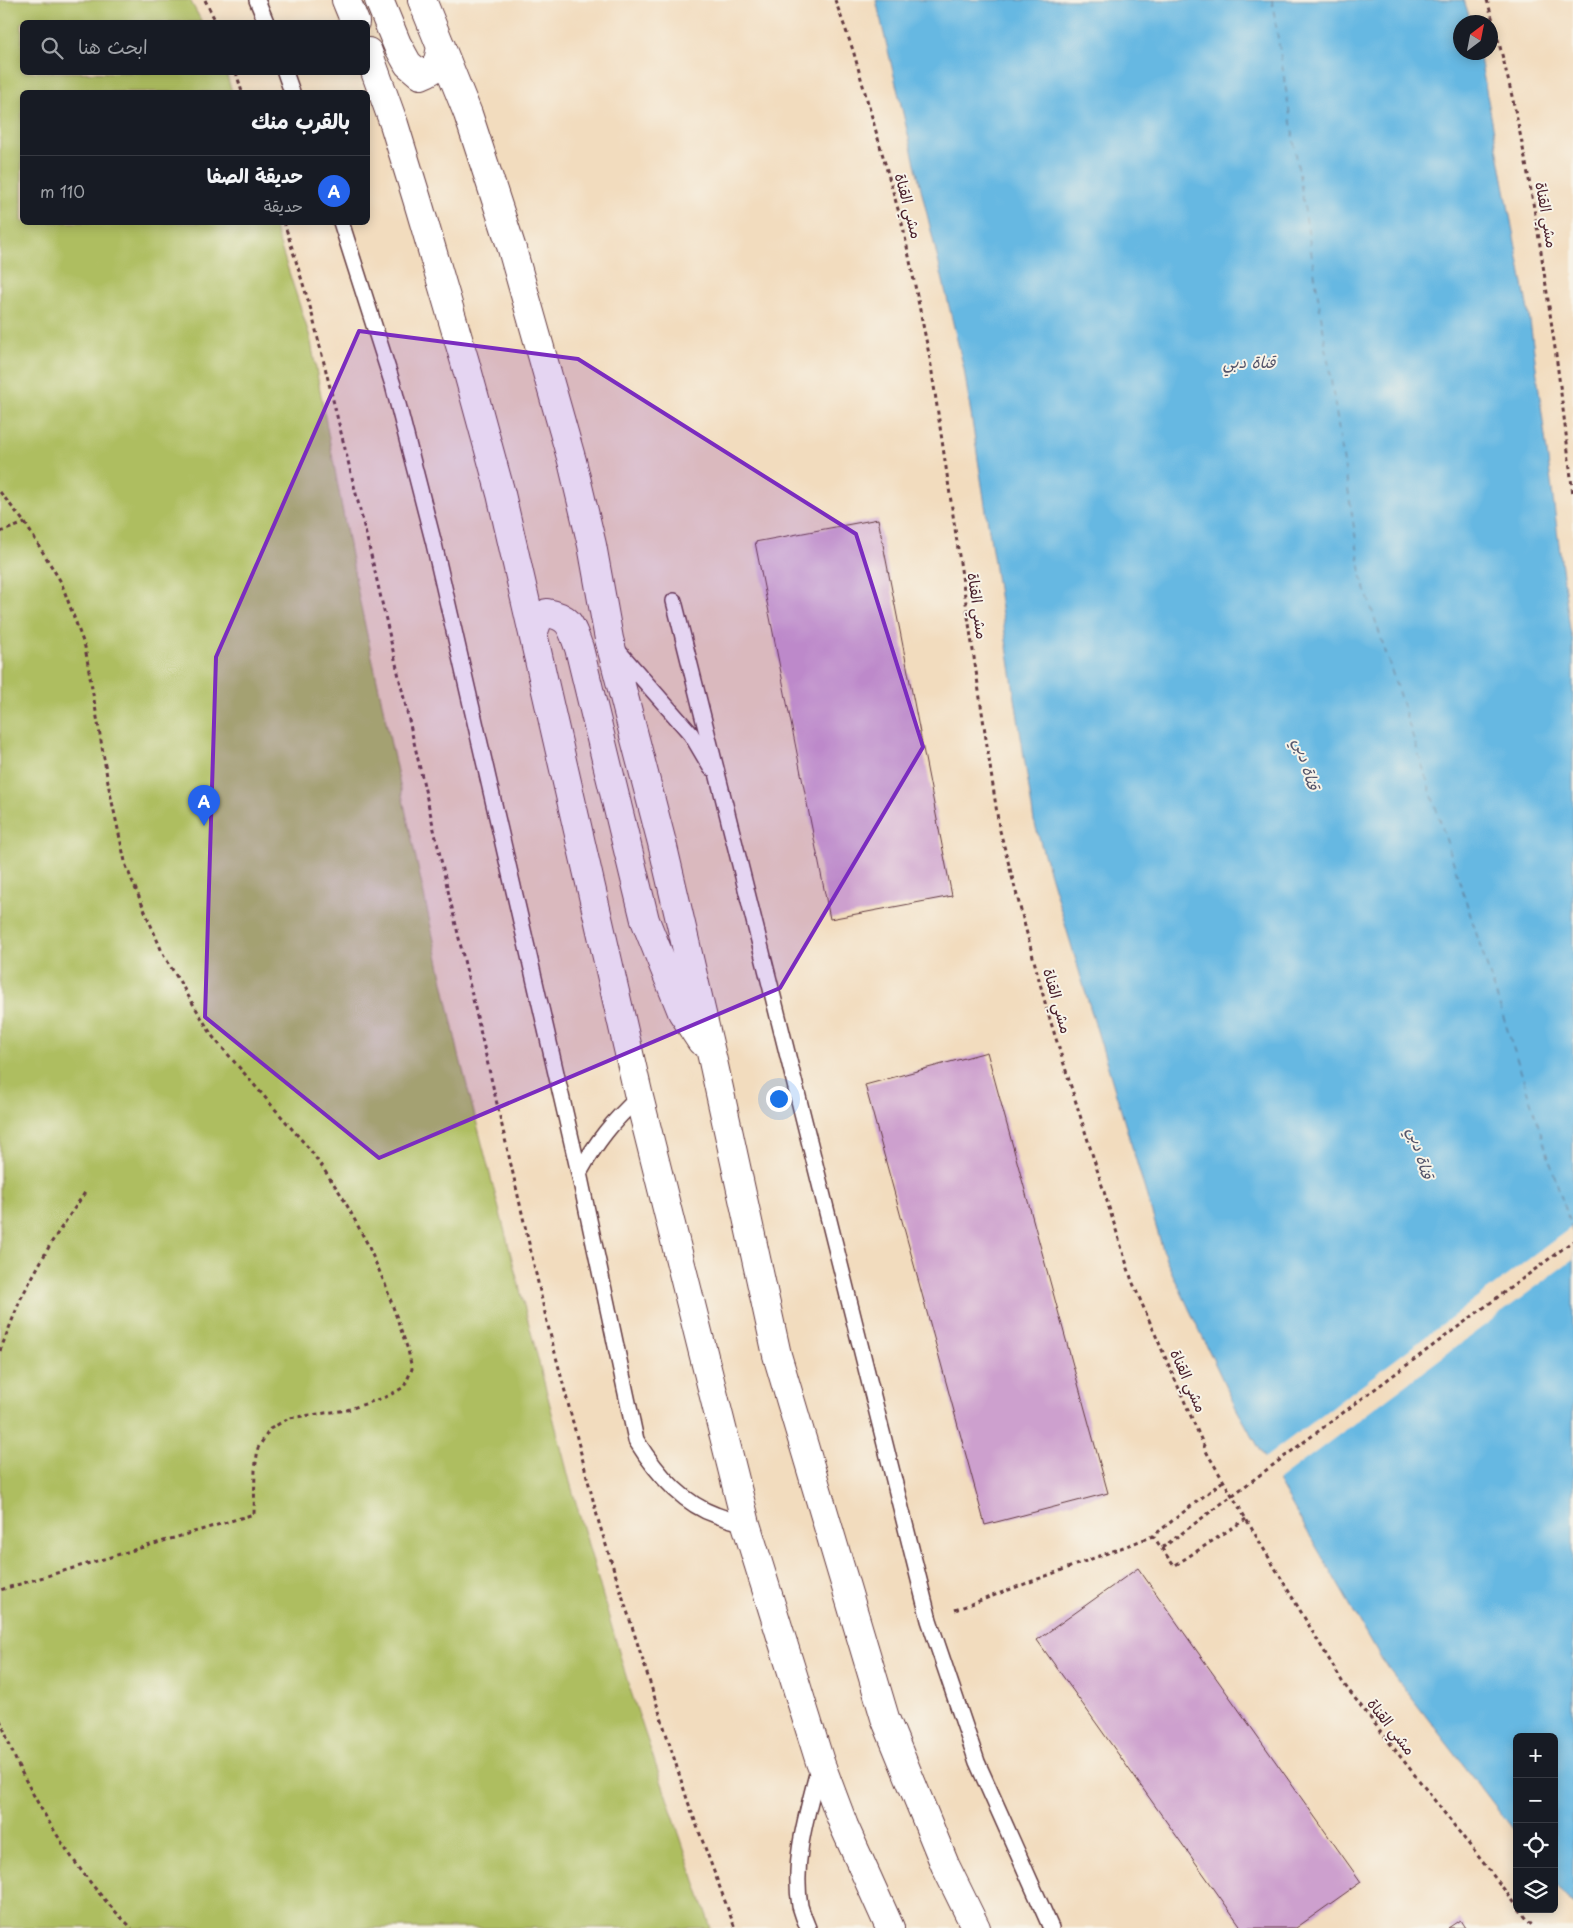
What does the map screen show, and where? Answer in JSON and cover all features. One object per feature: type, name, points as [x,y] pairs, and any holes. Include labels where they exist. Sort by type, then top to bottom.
[{"type":"street","points":[[346,0],[354,20]]},
{"type":"street","points":[[379,0],[397,44],[408,64],[421,75],[431,71],[438,63],[442,46]]},
{"type":"street","points":[[422,0],[468,114],[512,249],[551,383],[592,545],[609,639],[662,843],[713,1061],[776,1355],[885,1718],[945,1865],[976,1928]]},
{"type":"street","points":[[370,58],[394,124],[470,380],[501,494],[639,1097],[746,1524],[820,1762],[844,1826],[890,1928]]},
{"type":"street","points":[[533,634],[538,620],[547,613],[561,615],[570,626],[579,648],[645,920],[682,1012],[713,1061]]},
{"type":"lane","points":[[257,0],[265,20]]},
{"type":"lane","points":[[286,75],[291,90]]},
{"type":"lane","points":[[342,225],[393,385],[434,544],[579,1173],[636,1440],[659,1474],[692,1503],[714,1515],[746,1524]]},
{"type":"lane","points":[[674,601],[929,1620],[977,1762],[1051,1928]]},
{"type":"lane","points":[[609,639],[630,666],[691,734],[720,785]]},
{"type":"lane","points":[[579,1173],[594,1145],[610,1125],[639,1097]]},
{"type":"lane","points":[[808,1928],[800,1906],[798,1872],[801,1843],[820,1762]]},
{"type":"path","points":[[205,0],[215,20]]},
{"type":"path","name":"مشي القناة","points":[[835,0],[853,50],[903,227],[928,350],[999,827],[1047,1010],[1132,1281],[1207,1453],[1342,1683],[1513,1901]]},
{"type":"path","name":"مشي القناة","points":[[1487,0],[1516,114],[1537,220],[1565,420],[1573,496]]},
{"type":"path","points":[[237,75],[241,90]]},
{"type":"path","points":[[285,225],[311,310],[372,559],[548,1322],[599,1522],[688,1802],[735,1928]]},
{"type":"path","points":[[0,492],[25,523],[61,582],[85,647],[109,788],[126,866],[163,954],[214,1037],[311,1151],[342,1196],[367,1243],[385,1284],[408,1350],[412,1369],[404,1387],[388,1396],[347,1410],[289,1418],[270,1429],[258,1448],[255,1470],[254,1514],[0,1590]]},
{"type":"path","points":[[0,532],[25,523]]},
{"type":"path","points":[[0,1351],[21,1298],[50,1243],[86,1191]]},
{"type":"path","points":[[1162,1548],[1573,1241]]},
{"type":"path","points":[[929,1620],[1154,1536],[1224,1481]]},
{"type":"path","points":[[1154,1536],[1174,1566],[1246,1519]]},
{"type":"path","points":[[0,1720],[23,1775],[52,1827],[86,1876],[132,1928]]},
{"type":"path","points":[[1522,1913],[1534,1928]]},
{"type":"highlighted area","points":[[359,331],[578,359],[856,534],[923,747],[780,988],[379,1158],[205,1017],[216,657]]},
{"type":"green space","points":[[0,0],[190,0],[201,20],[20,20],[20,75],[227,75],[231,90],[20,90],[20,225],[274,225],[310,337],[359,598],[459,1055],[570,1482],[628,1683],[711,1928],[0,1928]]},
{"type":"water","name":"قناة دبي","points":[[876,0],[1464,0],[1469,15],[1453,15],[1453,60],[1480,60],[1530,321],[1573,642],[1573,1906],[1558,1887],[1558,1733],[1513,1733],[1513,1829],[1380,1657],[1236,1408],[1166,1260],[1034,821],[964,369]]},
{"type":"pier","points":[[1573,1226],[1573,1259],[1276,1482],[1263,1459]]},
{"type":"building","points":[[878,519],[952,896],[830,919],[755,542]]},
{"type":"building","points":[[987,1052],[1108,1493],[985,1525],[865,1085]]},
{"type":"building","points":[[1138,1568],[1361,1882],[1296,1928],[1242,1928],[1037,1640]]},
{"type":"building","points":[[1460,1920],[1465,1928],[1448,1928]]},
{"type":"ferry route","points":[[1272,0],[1362,579],[1573,1233]]},
{"type":"place","name":"حديقة الصفا","points":[[204,826]]}]
